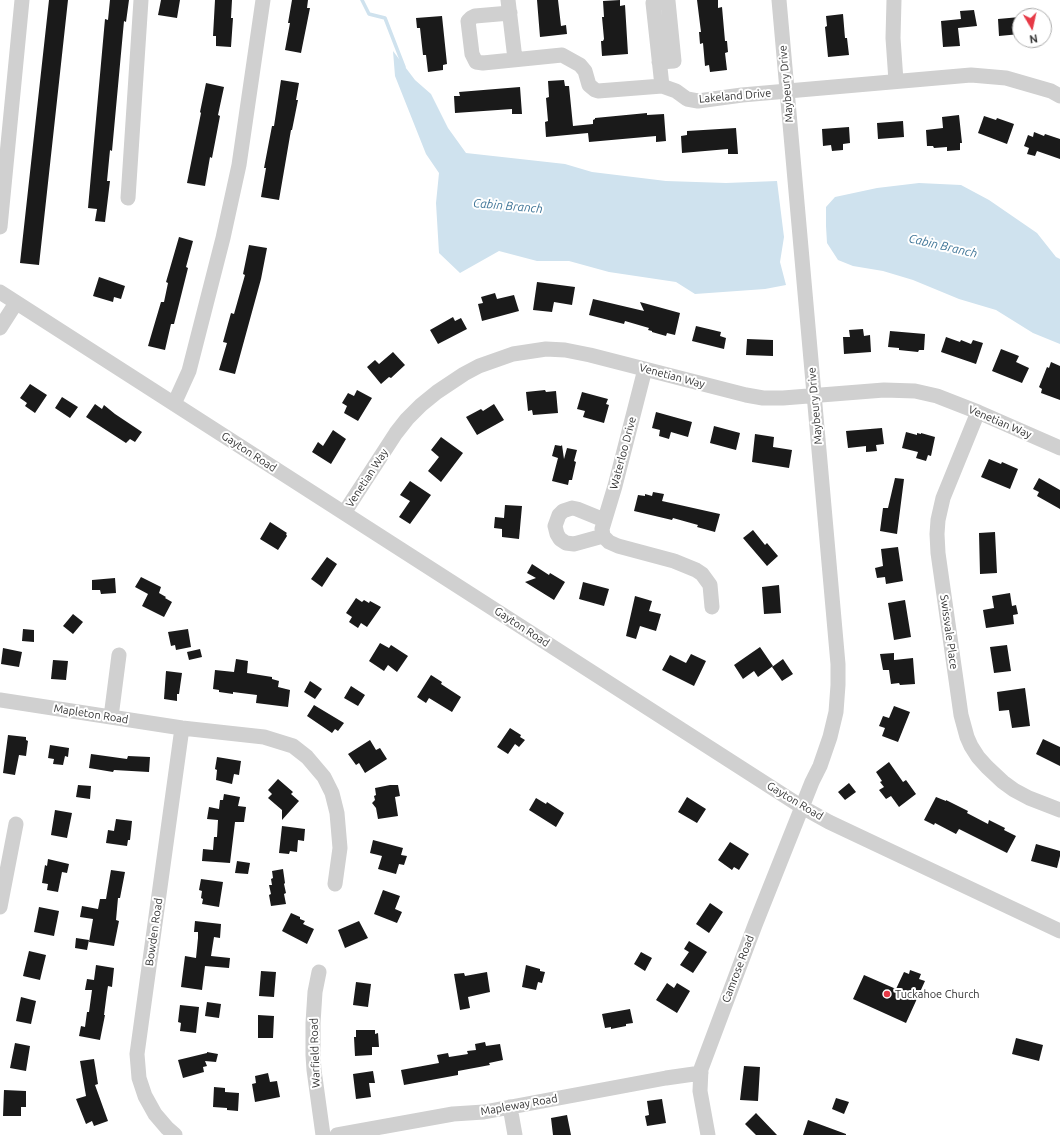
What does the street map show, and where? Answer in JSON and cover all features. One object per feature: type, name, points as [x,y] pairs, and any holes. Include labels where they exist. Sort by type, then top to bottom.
[{"type":"street","points":[[0,227],[22,0]]},
{"type":"street","points":[[128,198],[141,0]]},
{"type":"street","points":[[174,404],[189,371],[223,238],[239,165],[263,0]]},
{"type":"street","name":"Maybeury Drive","points":[[779,0],[838,664],[836,712],[830,738],[820,766],[802,807]]},
{"type":"street","points":[[894,0],[893,38],[896,81]]},
{"type":"street","points":[[509,6],[515,59]]},
{"type":"street","name":"Lakeland Drive","points":[[509,6],[476,16],[468,21],[472,54],[476,62],[483,63],[562,55],[580,65],[585,71],[589,85],[594,90],[598,91],[662,86],[676,91],[687,99],[698,101],[742,95],[971,75],[995,77],[1029,84],[1059,93]]},
{"type":"street","points":[[659,62],[662,86]]},
{"type":"street","name":"Gayton Road","points":[[0,292],[802,807],[1060,931]]},
{"type":"street","points":[[0,328],[16,303]]},
{"type":"street","name":"Venetian Way","points":[[344,513],[396,433],[407,419],[437,392],[479,366],[513,354],[546,349],[565,350],[590,355],[758,397],[783,398],[884,390],[906,390],[937,396],[978,412],[1060,448]]},
{"type":"street","name":"Waterloo Drive","points":[[603,536],[602,529],[604,520],[615,486],[645,369]]},
{"type":"street","name":"Swissvale Place","points":[[978,412],[943,498],[938,520],[937,534],[938,553],[961,715],[967,738],[978,757],[987,767],[1014,790],[1029,798],[1060,810]]},
{"type":"street","points":[[604,520],[572,508],[563,511],[555,526],[560,539],[566,543],[574,544],[603,536],[609,542],[618,546],[674,561],[696,570],[702,574],[710,585],[712,607]]},
{"type":"street","points":[[111,716],[119,655]]},
{"type":"street","name":"Mapleton Road","points":[[0,700],[182,728],[264,737],[293,746],[307,757],[324,777],[332,793],[337,813],[340,848],[335,884]]},
{"type":"street","name":"Bowden Road","points":[[171,1132],[155,1114],[145,1096],[139,1078],[137,1054],[182,728]]},
{"type":"street","name":"Camrose Road","points":[[708,1135],[700,1091],[701,1069],[755,925],[802,807]]},
{"type":"street","points":[[0,907],[16,824]]},
{"type":"street","name":"Warfield Road","points":[[319,972],[315,992],[313,1055],[323,1135]]},
{"type":"street","name":"Mapleway Road","points":[[337,1135],[453,1114],[484,1112],[666,1078],[701,1073]]},
{"type":"street","points":[[510,1107],[515,1135]]},
{"type":"water","points":[[393,51],[415,80],[431,94],[448,128],[466,153],[565,164],[592,172],[666,181],[726,183],[777,181],[784,237],[780,262],[786,285],[765,289],[695,294],[676,282],[609,272],[569,261],[537,261],[499,251],[460,273],[439,253],[436,203],[439,173],[426,154],[395,76]]},
{"type":"water","points":[[919,183],[961,185],[989,200],[1037,233],[1056,257],[1060,259],[1060,344],[1033,333],[996,310],[959,299],[913,280],[883,271],[853,266],[838,260],[827,243],[826,226],[826,207],[835,197],[877,188]]},
{"type":"building","points":[[49,0],[68,0],[39,265],[20,263]]},
{"type":"building","points":[[110,0],[129,0],[126,22],[124,21],[112,151],[110,150],[107,181],[110,181],[105,222],[95,221],[97,209],[88,208],[105,19],[108,20]]},
{"type":"building","points":[[161,0],[180,0],[177,18],[158,15]]},
{"type":"building","points":[[215,0],[232,0],[231,18],[233,18],[231,47],[216,46],[216,36],[213,36]]},
{"type":"building","points":[[292,0],[308,0],[307,8],[310,8],[301,53],[285,50],[290,23],[288,23]]},
{"type":"building","points":[[537,0],[558,0],[561,26],[566,25],[567,34],[540,37]]},
{"type":"building","points":[[620,0],[620,6],[625,5],[628,54],[602,56],[601,41],[604,39],[602,17],[604,17],[603,1]]},
{"type":"building","points":[[697,0],[718,0],[718,8],[722,7],[725,41],[727,41],[728,52],[725,53],[727,70],[710,72],[709,65],[705,66],[703,43],[700,44],[699,32],[701,32]]},
{"type":"building","points":[[974,10],[977,26],[958,28],[960,46],[943,47],[941,21],[961,19],[960,11]]},
{"type":"building","points":[[843,14],[845,38],[847,38],[849,55],[828,57],[825,27],[827,26],[826,16]]},
{"type":"building","points":[[442,16],[447,64],[443,65],[443,70],[428,72],[426,55],[423,55],[420,28],[417,28],[416,18]]},
{"type":"building","points":[[1012,18],[1012,35],[999,36],[998,19]]},
{"type":"building","points":[[281,80],[299,83],[296,100],[298,100],[291,130],[279,200],[261,197],[266,168],[264,168],[272,126],[274,126]]},
{"type":"building","points":[[564,80],[565,86],[569,86],[573,126],[593,124],[593,120],[595,118],[647,113],[647,115],[664,114],[666,141],[656,142],[656,136],[589,142],[588,133],[546,137],[545,122],[548,121],[546,98],[549,97],[548,81]]},
{"type":"building","points":[[206,83],[224,87],[218,115],[220,116],[212,158],[210,157],[205,186],[187,183]]},
{"type":"building","points":[[520,87],[522,114],[512,114],[512,109],[455,113],[454,96],[460,96],[459,92]]},
{"type":"building","points":[[959,115],[962,143],[960,143],[960,150],[947,151],[947,147],[934,148],[933,146],[927,146],[926,130],[943,128],[942,117]]},
{"type":"building","points":[[984,116],[996,120],[997,118],[1014,124],[1007,144],[978,133]]},
{"type":"building","points":[[903,121],[904,137],[878,139],[877,123]]},
{"type":"building","points":[[849,127],[850,143],[843,144],[843,150],[832,151],[831,145],[823,146],[822,129]]},
{"type":"building","points":[[736,128],[738,154],[728,154],[728,149],[682,153],[681,136],[687,135],[687,131]]},
{"type":"building","points":[[1034,132],[1044,136],[1045,134],[1060,139],[1060,159],[1037,151],[1035,156],[1027,154],[1029,148],[1024,146],[1028,135],[1033,137]]},
{"type":"building","points":[[179,237],[193,241],[174,324],[171,324],[165,350],[148,346],[161,302],[164,302],[168,283],[166,282]]},
{"type":"building","points":[[249,245],[267,248],[261,279],[235,374],[219,370],[227,343],[223,342],[231,313],[234,314],[245,275],[243,274]]},
{"type":"building","points":[[99,277],[125,286],[121,299],[114,297],[113,302],[93,296]]},
{"type":"building","points":[[537,282],[575,287],[572,305],[554,302],[552,312],[533,310]]},
{"type":"building","points":[[495,293],[497,299],[514,295],[519,311],[482,321],[478,304],[483,303],[481,297]]},
{"type":"building","points":[[593,299],[644,311],[640,302],[680,313],[675,335],[667,333],[666,336],[652,332],[648,330],[649,328],[625,321],[624,324],[589,315]]},
{"type":"building","points":[[453,317],[455,321],[461,318],[467,329],[438,344],[430,330]]},
{"type":"building","points":[[696,326],[721,332],[720,336],[726,338],[724,349],[692,341]]},
{"type":"building","points":[[863,329],[864,336],[870,335],[871,352],[844,354],[843,337],[850,337],[849,330]]},
{"type":"building","points":[[890,331],[925,334],[924,350],[919,350],[918,352],[888,347]]},
{"type":"building","points":[[946,337],[971,344],[973,340],[983,343],[976,364],[941,352]]},
{"type":"building","points":[[747,339],[773,340],[773,356],[746,355]]},
{"type":"building","points":[[1001,349],[1019,356],[1016,362],[1029,368],[1022,383],[992,371]]},
{"type":"building","points":[[393,352],[405,365],[391,378],[389,377],[381,384],[367,367],[375,360],[379,364]]},
{"type":"building","points":[[1051,362],[1060,366],[1060,400],[1041,393],[1042,389],[1039,387],[1047,367],[1049,368]]},
{"type":"building","points":[[30,384],[47,395],[35,413],[25,406],[27,403],[20,398]]},
{"type":"building","points":[[357,390],[372,398],[358,421],[344,413],[347,406],[342,403],[348,393],[354,396]]},
{"type":"building","points":[[545,390],[546,392],[556,391],[558,413],[533,415],[532,410],[528,411],[526,392]]},
{"type":"building","points":[[582,392],[608,399],[606,404],[609,405],[604,423],[583,417],[585,411],[577,409]]},
{"type":"building","points":[[62,397],[78,407],[70,418],[55,408]]},
{"type":"building","points":[[95,404],[102,409],[104,405],[142,432],[135,442],[130,439],[126,443],[86,417]]},
{"type":"building","points":[[494,404],[504,420],[477,435],[466,417],[481,409],[483,411]]},
{"type":"building","points":[[656,412],[692,422],[688,437],[671,432],[669,439],[659,436],[660,430],[652,428]]},
{"type":"building","points":[[714,426],[740,433],[736,450],[710,443]]},
{"type":"building","points":[[882,428],[884,444],[876,445],[877,451],[866,452],[866,446],[848,448],[846,431]]},
{"type":"building","points":[[333,430],[346,439],[331,464],[312,452],[318,442],[323,446]]},
{"type":"building","points":[[906,432],[917,435],[917,433],[921,433],[935,437],[931,456],[928,455],[926,461],[916,458],[918,452],[902,448]]},
{"type":"building","points":[[755,434],[774,437],[773,447],[792,450],[789,468],[752,462]]},
{"type":"building","points":[[441,437],[463,453],[441,482],[428,471],[439,457],[431,450]]},
{"type":"building","points":[[555,445],[562,445],[564,459],[567,448],[577,450],[572,480],[569,480],[568,485],[552,481],[558,458],[552,456]]},
{"type":"building","points":[[989,459],[1001,464],[1002,462],[1018,469],[1010,489],[981,477]]},
{"type":"building","points":[[895,478],[904,479],[897,534],[880,531],[883,508],[888,508]]},
{"type":"building","points":[[1039,478],[1060,490],[1060,509],[1037,496],[1039,492],[1033,489]]},
{"type":"building","points":[[410,481],[431,495],[410,524],[399,517],[410,501],[400,495]]},
{"type":"building","points":[[653,492],[664,494],[662,501],[720,514],[715,532],[697,527],[698,525],[673,518],[672,520],[634,511],[638,495],[645,496],[645,494],[652,496]]},
{"type":"building","points":[[505,505],[522,506],[519,539],[502,537],[502,529],[494,528],[495,517],[504,518]]},
{"type":"building","points":[[270,522],[287,533],[287,536],[278,550],[260,539]]},
{"type":"building","points":[[753,530],[765,545],[767,543],[778,556],[767,566],[743,538]]},
{"type":"building","points":[[995,532],[997,573],[980,574],[979,533]]},
{"type":"building","points":[[898,547],[903,581],[886,584],[885,577],[877,578],[875,568],[883,566],[881,549]]},
{"type":"building","points":[[327,557],[337,564],[322,587],[311,579]]},
{"type":"building","points":[[532,564],[549,575],[550,573],[565,582],[554,600],[525,582],[536,578],[527,573]]},
{"type":"building","points":[[141,577],[161,587],[159,593],[172,602],[164,617],[142,606],[148,594],[135,587]]},
{"type":"building","points":[[115,578],[116,593],[101,594],[100,590],[92,590],[92,580]]},
{"type":"building","points":[[583,582],[609,589],[604,606],[579,599]]},
{"type":"building","points":[[779,585],[781,613],[764,614],[762,587]]},
{"type":"building","points":[[1010,593],[1012,606],[1016,605],[1018,614],[1013,615],[1014,624],[986,628],[983,610],[994,608],[992,596]]},
{"type":"building","points":[[635,596],[652,601],[649,611],[661,614],[656,631],[640,626],[636,639],[626,636]]},
{"type":"building","points":[[356,598],[362,602],[364,600],[369,603],[370,601],[381,607],[367,627],[361,623],[358,628],[349,622],[352,617],[346,613]]},
{"type":"building","points":[[905,600],[911,637],[894,640],[888,603]]},
{"type":"building","points":[[73,614],[83,622],[73,634],[63,626]]},
{"type":"building","points":[[23,629],[34,630],[34,642],[22,641]]},
{"type":"building","points":[[188,629],[191,647],[176,650],[175,645],[171,646],[168,632]]},
{"type":"building","points":[[380,643],[389,648],[391,645],[408,656],[397,672],[388,665],[384,671],[369,661]]},
{"type":"building","points":[[1007,645],[1011,671],[994,673],[990,647]]},
{"type":"building","points":[[760,647],[773,666],[758,677],[754,671],[743,679],[734,665]]},
{"type":"building","points":[[3,648],[22,652],[19,667],[1,664]]},
{"type":"building","points":[[200,649],[202,657],[189,660],[187,652]]},
{"type":"building","points":[[894,653],[894,660],[913,658],[915,684],[891,684],[889,670],[883,670],[880,654]]},
{"type":"building","points":[[691,654],[706,661],[694,686],[662,670],[670,655],[686,663]]},
{"type":"building","points":[[236,659],[248,661],[247,673],[272,677],[272,679],[279,681],[278,687],[290,690],[288,707],[256,703],[257,695],[233,692],[233,694],[219,692],[219,690],[213,689],[215,670],[234,672]]},
{"type":"building","points":[[783,659],[793,674],[782,681],[772,667]]},
{"type":"building","points":[[53,660],[68,661],[66,680],[51,679]]},
{"type":"building","points":[[166,671],[182,673],[179,694],[177,694],[177,701],[164,699]]},
{"type":"building","points":[[431,675],[442,682],[441,684],[461,697],[452,712],[429,698],[426,703],[417,697]]},
{"type":"building","points":[[310,681],[322,689],[315,699],[304,692]]},
{"type":"building","points":[[351,686],[365,695],[358,706],[344,698]]},
{"type":"building","points":[[1025,688],[1030,726],[1012,728],[1009,710],[999,711],[997,692]]},
{"type":"building","points":[[314,705],[344,723],[338,731],[335,729],[332,733],[307,716]]},
{"type":"building","points":[[894,706],[910,712],[898,742],[882,736],[885,728],[879,726],[883,716],[889,718]]},
{"type":"building","points":[[510,728],[521,735],[520,737],[525,740],[519,747],[515,744],[508,754],[497,747]]},
{"type":"building","points":[[8,735],[26,737],[26,740],[28,741],[26,756],[19,755],[15,775],[3,773]]},
{"type":"building","points":[[1043,739],[1060,747],[1060,766],[1036,754]]},
{"type":"building","points":[[370,740],[376,750],[380,748],[387,759],[365,773],[359,763],[356,765],[348,754]]},
{"type":"building","points":[[50,745],[69,748],[68,757],[65,756],[63,765],[53,764],[54,759],[48,758]]},
{"type":"building","points":[[91,754],[127,759],[128,756],[150,757],[149,772],[114,770],[113,772],[89,768]]},
{"type":"building","points":[[217,757],[241,761],[239,775],[234,774],[232,784],[216,780],[217,770],[215,769]]},
{"type":"building","points":[[889,762],[903,782],[906,780],[916,794],[899,807],[891,796],[886,799],[879,790],[884,787],[876,772]]},
{"type":"building","points":[[278,779],[293,792],[291,794],[299,801],[282,820],[282,810],[268,798],[272,794],[268,790]]},
{"type":"building","points":[[849,783],[856,792],[845,800],[838,792]]},
{"type":"building","points":[[78,785],[91,786],[90,799],[76,797]]},
{"type":"building","points":[[398,785],[400,796],[395,797],[398,816],[378,819],[376,808],[372,803],[375,800],[374,796],[376,795],[375,788]]},
{"type":"building","points":[[224,794],[240,797],[238,806],[246,807],[244,822],[235,822],[230,863],[202,861],[203,849],[213,850],[214,837],[217,837],[218,820],[207,819],[209,807],[219,809],[220,800],[223,800]]},
{"type":"building","points":[[687,797],[706,809],[697,823],[678,812]]},
{"type":"building","points":[[936,797],[946,800],[968,811],[967,813],[988,824],[989,820],[1005,828],[1004,830],[1016,836],[1007,853],[959,829],[956,834],[935,823],[934,825],[924,820]]},
{"type":"building","points":[[536,798],[546,804],[547,802],[564,813],[556,827],[529,810]]},
{"type":"building","points":[[55,810],[72,813],[67,838],[51,835]]},
{"type":"building","points":[[116,819],[132,821],[130,840],[128,840],[127,846],[106,843],[108,830],[114,831]]},
{"type":"building","points":[[282,826],[305,829],[304,841],[298,840],[297,852],[290,851],[289,854],[279,853]]},
{"type":"building","points":[[373,840],[403,848],[401,855],[407,856],[404,865],[399,864],[396,874],[378,869],[382,856],[370,853]]},
{"type":"building","points":[[730,842],[749,854],[739,870],[734,867],[732,870],[718,860]]},
{"type":"building","points":[[1036,844],[1060,851],[1057,868],[1031,861]]},
{"type":"building","points":[[48,859],[69,864],[67,873],[62,872],[58,892],[47,890],[48,884],[42,883],[45,865],[47,866]]},
{"type":"building","points":[[237,861],[250,863],[248,874],[235,873]]},
{"type":"building","points":[[283,869],[286,904],[271,906],[269,885],[272,885],[272,871]]},
{"type":"building","points":[[111,870],[125,872],[120,898],[118,898],[116,920],[119,921],[114,946],[89,942],[93,919],[80,917],[82,906],[98,909],[100,899],[106,899]]},
{"type":"building","points":[[201,879],[223,882],[219,907],[202,904],[202,891],[199,890]]},
{"type":"building","points":[[383,890],[400,896],[395,909],[402,912],[397,923],[374,914]]},
{"type":"building","points":[[710,903],[723,912],[709,933],[696,924]]},
{"type":"building","points":[[39,907],[59,911],[54,936],[34,932]]},
{"type":"building","points":[[291,913],[305,921],[303,924],[314,929],[307,944],[282,931]]},
{"type":"building","points":[[195,921],[221,924],[220,938],[214,937],[211,956],[230,958],[229,968],[205,966],[202,990],[181,987],[185,956],[196,958],[198,932],[194,932]]},
{"type":"building","points":[[359,921],[368,938],[345,948],[338,930]]},
{"type":"building","points":[[76,938],[89,940],[87,950],[75,948]]},
{"type":"building","points":[[689,941],[707,952],[693,973],[680,965],[689,952],[684,949]]},
{"type":"building","points":[[29,951],[46,955],[40,980],[23,976]]},
{"type":"building","points":[[641,952],[652,958],[645,971],[634,964]]},
{"type":"building","points":[[96,965],[114,968],[112,987],[108,986],[105,1015],[100,1040],[79,1036],[81,1026],[85,1027],[87,1012],[89,1012],[92,990],[85,990],[87,979],[94,980]]},
{"type":"building","points":[[526,965],[545,972],[542,983],[538,982],[536,990],[522,987]]},
{"type":"building","name":"Tuckahoe Church","points":[[910,970],[921,974],[919,979],[925,981],[906,1023],[853,999],[864,975],[896,989],[904,972],[909,974]]},
{"type":"building","points":[[261,971],[276,972],[274,997],[259,996]]},
{"type":"building","points":[[487,972],[490,992],[468,997],[470,1008],[460,1010],[454,974],[464,973],[465,976]]},
{"type":"building","points":[[356,982],[371,984],[368,1007],[353,1005]]},
{"type":"building","points":[[667,983],[674,988],[677,983],[690,991],[677,1013],[656,1000]]},
{"type":"building","points":[[21,997],[36,1001],[31,1024],[16,1021]]},
{"type":"building","points":[[207,1002],[221,1004],[219,1018],[205,1016]]},
{"type":"building","points":[[180,1005],[199,1007],[196,1033],[180,1031],[181,1023],[178,1022]]},
{"type":"building","points":[[630,1009],[633,1023],[611,1029],[611,1027],[605,1028],[602,1014]]},
{"type":"building","points":[[258,1015],[274,1016],[273,1038],[258,1038]]},
{"type":"building","points":[[356,1030],[375,1030],[375,1034],[378,1033],[379,1047],[372,1047],[372,1055],[355,1056],[354,1037],[356,1037]]},
{"type":"building","points":[[1016,1038],[1043,1045],[1039,1061],[1012,1054]]},
{"type":"building","points":[[485,1042],[486,1046],[500,1044],[503,1060],[489,1063],[490,1065],[458,1071],[458,1075],[404,1085],[401,1070],[439,1063],[437,1055],[448,1053],[449,1057],[468,1054],[467,1051],[476,1050],[475,1044]]},
{"type":"building","points":[[15,1043],[30,1046],[26,1071],[10,1068]]},
{"type":"building","points":[[207,1052],[218,1054],[216,1062],[205,1061],[207,1066],[203,1067],[204,1072],[183,1078],[178,1060]]},
{"type":"building","points":[[94,1059],[98,1084],[95,1085],[108,1121],[94,1126],[92,1121],[86,1124],[76,1099],[86,1096],[80,1061]]},
{"type":"building","points":[[744,1066],[760,1067],[758,1101],[740,1100]]},
{"type":"building","points":[[373,1071],[375,1083],[369,1083],[371,1097],[356,1099],[353,1074]]},
{"type":"building","points":[[268,1073],[270,1082],[277,1081],[280,1097],[255,1102],[252,1084],[256,1083],[255,1076]]},
{"type":"building","points":[[214,1087],[225,1088],[225,1092],[239,1093],[238,1111],[227,1110],[227,1108],[213,1107]]},
{"type":"building","points":[[4,1090],[26,1091],[26,1107],[21,1107],[21,1116],[3,1116]]},
{"type":"building","points":[[836,1098],[849,1102],[844,1114],[832,1109]]},
{"type":"building","points":[[662,1099],[666,1123],[647,1126],[645,1116],[649,1115],[647,1101]]},
{"type":"building","points":[[756,1113],[777,1135],[756,1135],[745,1124]]},
{"type":"building","points":[[567,1115],[571,1135],[553,1135],[551,1118]]},
{"type":"building","points":[[808,1120],[846,1134],[846,1135],[803,1135]]},
{"type":"waterway","name":"Cabin Branch","points":[[362,0],[369,14],[385,18],[404,67]]},
{"type":"place","name":"Tuckahoe Church","points":[[887,994]]}]
